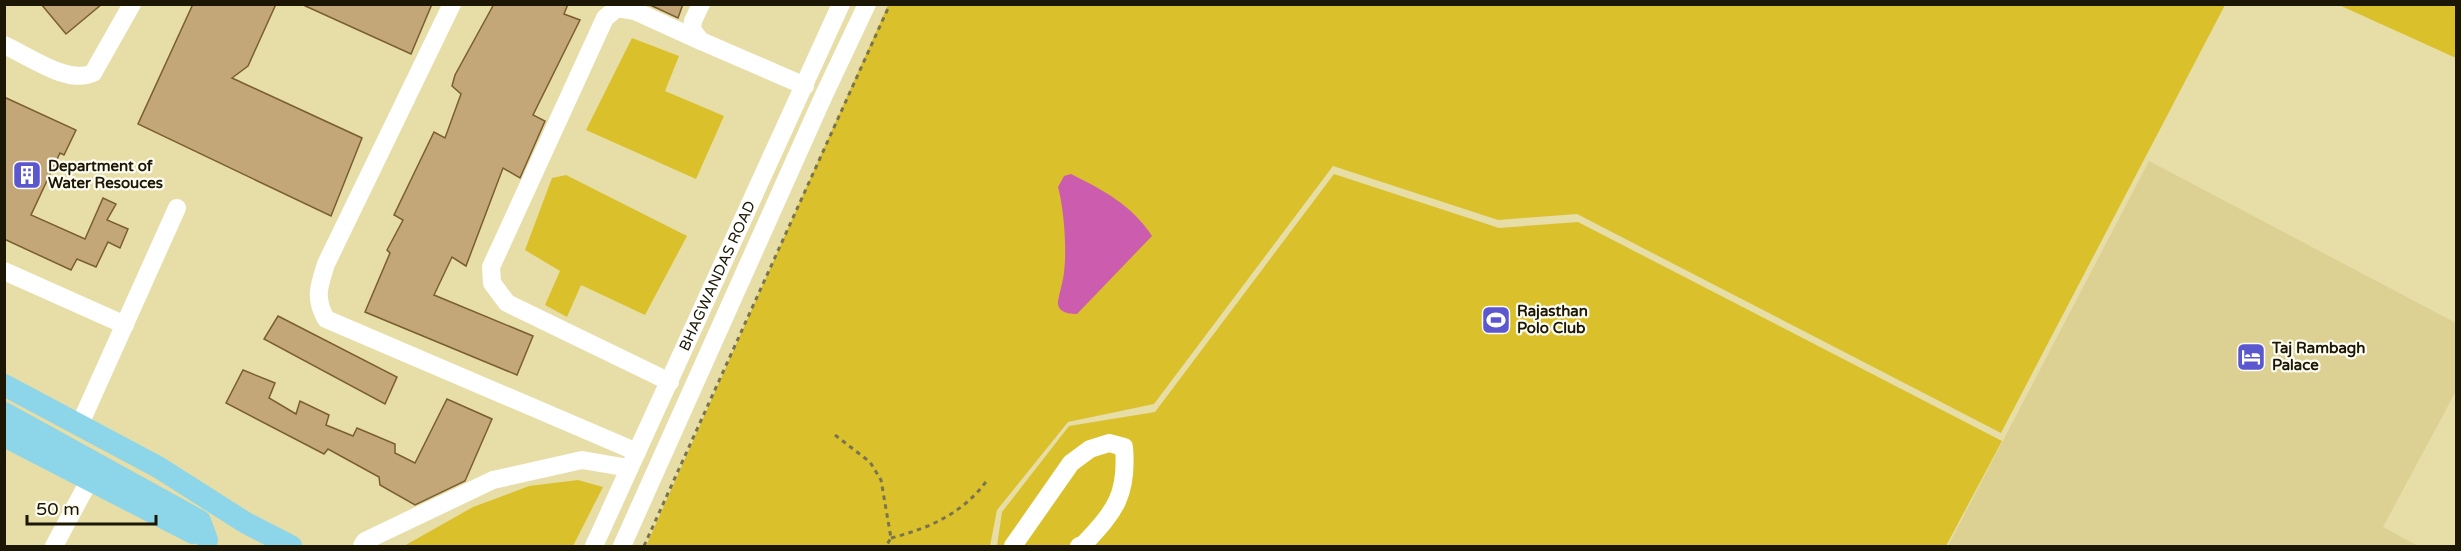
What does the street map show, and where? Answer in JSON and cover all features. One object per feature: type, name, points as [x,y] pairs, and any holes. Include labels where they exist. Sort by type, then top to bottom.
[{"type":"main road","points":[[4,385],[158,467],[246,523],[291,546]]},
{"type":"main road","points":[[4,413],[200,521],[213,543]]},
{"type":"main road","points":[[4,436],[213,543]]},
{"type":"street","points":[[4,45],[69,76],[83,77],[93,72],[132,4]]},
{"type":"street","points":[[452,4],[326,264],[319,286],[318,306],[326,319],[633,460]]},
{"type":"street","points":[[700,41],[692,30],[693,21],[701,4]]},
{"type":"street","name":"BHAGWANDAS ROAD","points":[[594,546],[841,4]]},
{"type":"street","name":"BHAGWANDAS ROAD","points":[[622,546],[867,4]]},
{"type":"street","points":[[670,382],[507,303],[492,283],[491,267],[605,18],[617,8],[635,11],[805,86]]},
{"type":"street","points":[[80,424],[177,208]]},
{"type":"street","points":[[4,271],[125,326]]},
{"type":"street","points":[[1013,546],[1071,463],[1090,449],[1109,444],[1124,447],[1125,465],[1120,499],[1108,518],[1080,546]]},
{"type":"street","points":[[362,546],[365,541],[401,522],[493,480],[582,460],[633,460]]},
{"type":"street","points":[[54,546],[89,481]]},
{"type":"path","points":[[644,546],[890,4]]},
{"type":"path","points":[[835,435],[870,462],[881,480],[891,538],[886,546]]},
{"type":"path","points":[[891,538],[916,532],[961,508],[979,492],[988,478]]},
{"type":"shaded area","points":[[888,5],[2225,5],[2001,433],[1577,214],[1498,220],[1333,166],[1154,404],[1068,422],[997,510],[990,546],[646,546]]},
{"type":"shaded area","points":[[2339,5],[2456,5],[2456,58]]},
{"type":"shaded area","points":[[632,38],[679,56],[665,91],[724,116],[696,179],[586,130]]},
{"type":"shaded area","name":"Taj Rambagh Palace","points":[[2149,161],[2456,323],[2456,391],[2383,527],[2418,546],[1948,546]]},
{"type":"shaded area","points":[[1071,174],[1105,192],[1126,207],[1152,236],[1077,314],[1063,311],[1058,304],[1064,275],[1065,252],[1058,187],[1064,176]]},
{"type":"shaded area","name":"Rajasthan Polo Club","points":[[1334,174],[1499,228],[1578,222],[2002,441],[1946,546],[997,546],[1002,512],[1069,426],[1155,412]]},
{"type":"shaded area","points":[[566,175],[687,236],[645,315],[581,285],[567,317],[545,305],[560,271],[525,250],[552,178]]},
{"type":"shaded area","points":[[578,480],[603,487],[573,546],[404,546],[473,507],[529,486]]},
{"type":"building","points":[[41,4],[102,4],[66,34]]},
{"type":"building","points":[[193,4],[276,4],[248,66],[232,78],[362,138],[331,216],[138,124]]},
{"type":"building","points":[[301,4],[432,4],[411,54]]},
{"type":"building","points":[[494,4],[568,4],[564,14],[580,20],[533,115],[545,121],[520,178],[503,168],[466,266],[452,257],[434,295],[533,336],[517,375],[365,312],[390,253],[387,250],[403,220],[394,215],[434,132],[445,138],[461,94],[452,86],[455,75]]},
{"type":"building","points":[[648,4],[683,4],[678,18]]},
{"type":"building","name":"Department of Water Resouces","points":[[4,97],[76,130],[64,155],[60,153],[31,215],[85,239],[103,198],[116,204],[107,220],[128,229],[120,248],[108,242],[96,267],[77,259],[71,270],[4,239]]},
{"type":"building","points":[[278,316],[397,377],[385,404],[264,339]]},
{"type":"building","points":[[243,370],[275,383],[269,398],[296,414],[300,401],[329,415],[326,425],[353,436],[357,428],[395,444],[395,453],[415,463],[447,399],[492,419],[465,481],[415,505],[380,485],[379,477],[328,449],[324,454],[226,403]]},
{"type":"place","name":"Department of Water Resouces","points":[[27,175]]},
{"type":"place","name":"Rajasthan Polo Club","points":[[1496,320]]},
{"type":"place","name":"Taj Rambagh Palace","points":[[2251,357]]}]
